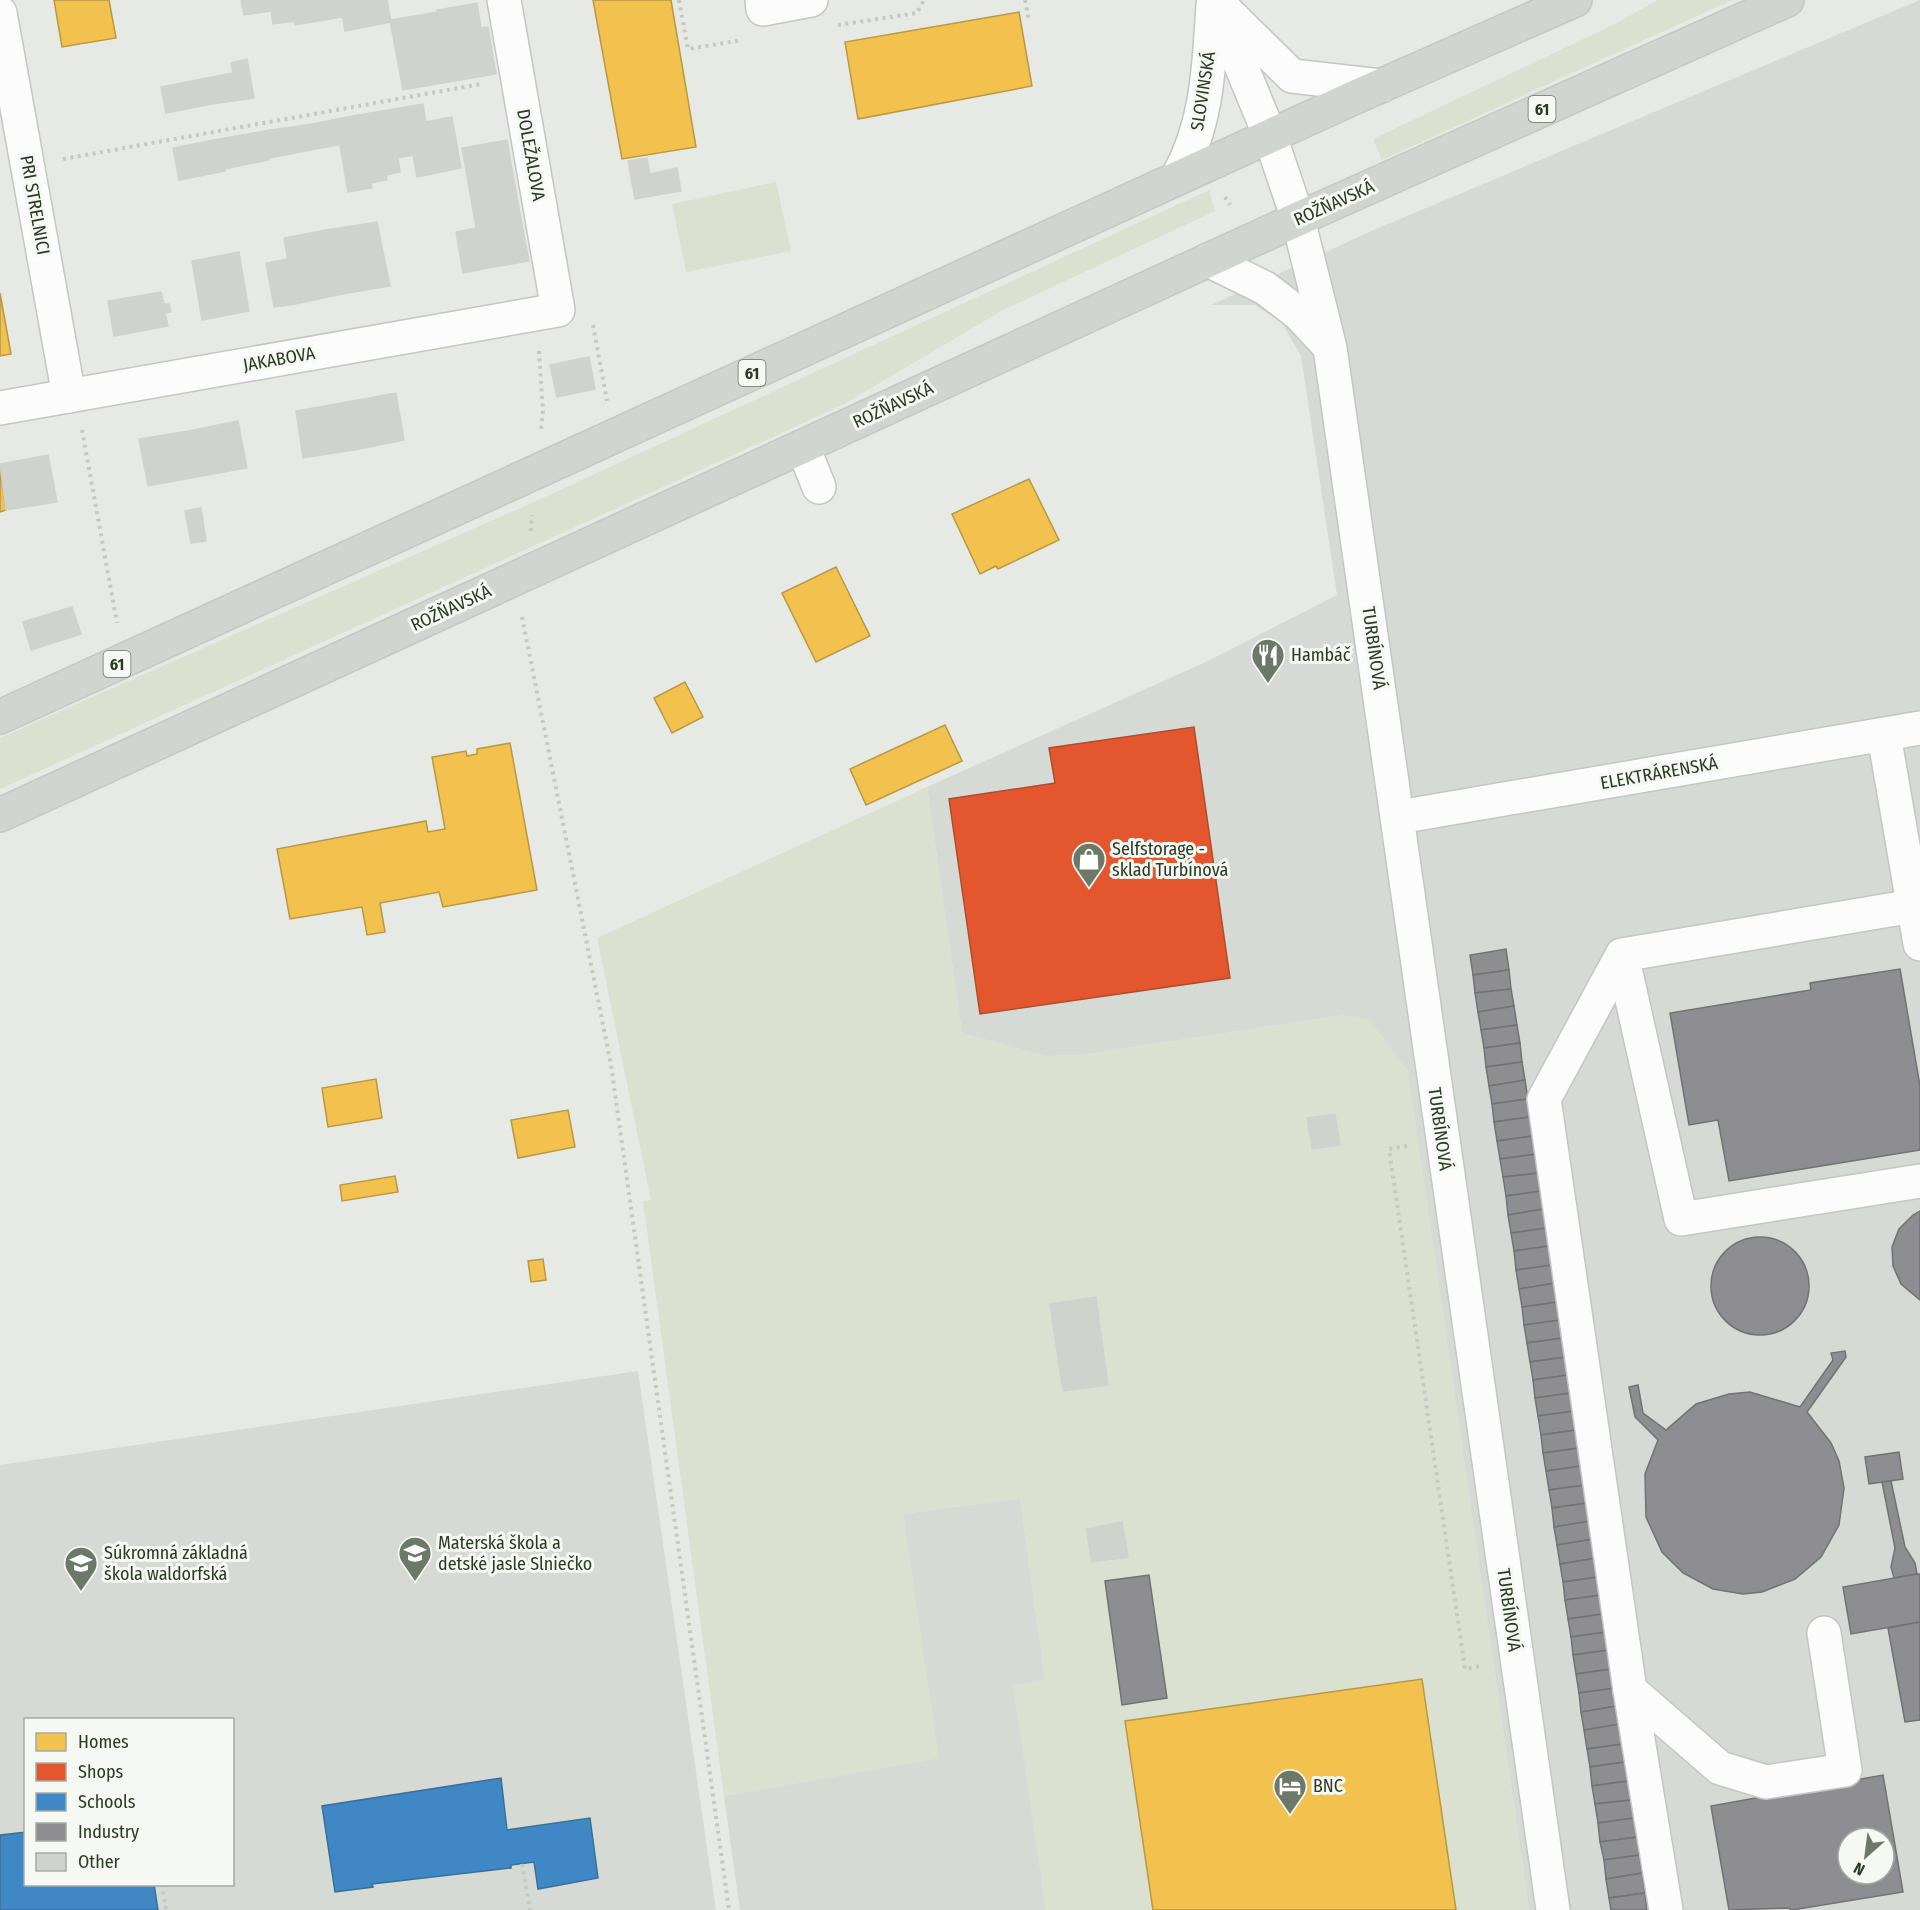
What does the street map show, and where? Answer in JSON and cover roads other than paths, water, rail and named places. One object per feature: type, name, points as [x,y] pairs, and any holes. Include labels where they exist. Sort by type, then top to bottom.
[{"type":"main road","name":"61","points":[[0,717],[1177,178],[1575,0]]},
{"type":"main road","name":"ROŽŇAVSKÁ","points":[[0,814],[1298,219],[1787,0]]},
{"type":"street","name":"DOLEŽALOVA","points":[[504,0],[558,310]]},
{"type":"street","points":[[762,0],[763,9],[811,0]]},
{"type":"street","points":[[1214,0],[1292,76],[1381,86]]},
{"type":"street","name":"SLOVINSKÁ","points":[[1214,0],[1270,136],[1298,219]]},
{"type":"street","name":"SLOVINSKÁ","points":[[1177,178],[1191,155],[1202,118],[1208,80],[1214,0]]},
{"type":"street","name":"PRI STRELNICI","points":[[0,13],[69,396]]},
{"type":"street","name":"TURBÍNOVÁ","points":[[1298,219],[1330,348],[1399,817],[1441,1140],[1553,1910]]},
{"type":"street","points":[[1208,260],[1265,288],[1299,314],[1330,348]]},
{"type":"street","name":"JAKABOVA","points":[[0,408],[558,310]]},
{"type":"street","points":[[802,447],[819,487]]},
{"type":"street","name":"ELEKTRÁRENSKÁ","points":[[1399,817],[1920,728]]},
{"type":"street","points":[[1884,735],[1920,945]]},
{"type":"street","points":[[1622,955],[1913,906]]},
{"type":"street","points":[[1622,955],[1681,1219],[1920,1182]]},
{"type":"street","points":[[1622,955],[1544,1099],[1630,1690],[1666,1910]]},
{"type":"street","points":[[1630,1690],[1720,1768],[1767,1782],[1845,1770],[1824,1633]]},
{"type":"place","name":"Hambáč","points":[[1268,684]]},
{"type":"place","name":"Selfstorage - sklad Turbínová","points":[[1089,888]]},
{"type":"place","name":"Materská škola a detské jasle Slniečko","points":[[415,1582]]},
{"type":"place","name":"Súkromná základná škola waldorfská","points":[[81,1592]]},
{"type":"place","name":"BNC","points":[[1290,1815]]}]
